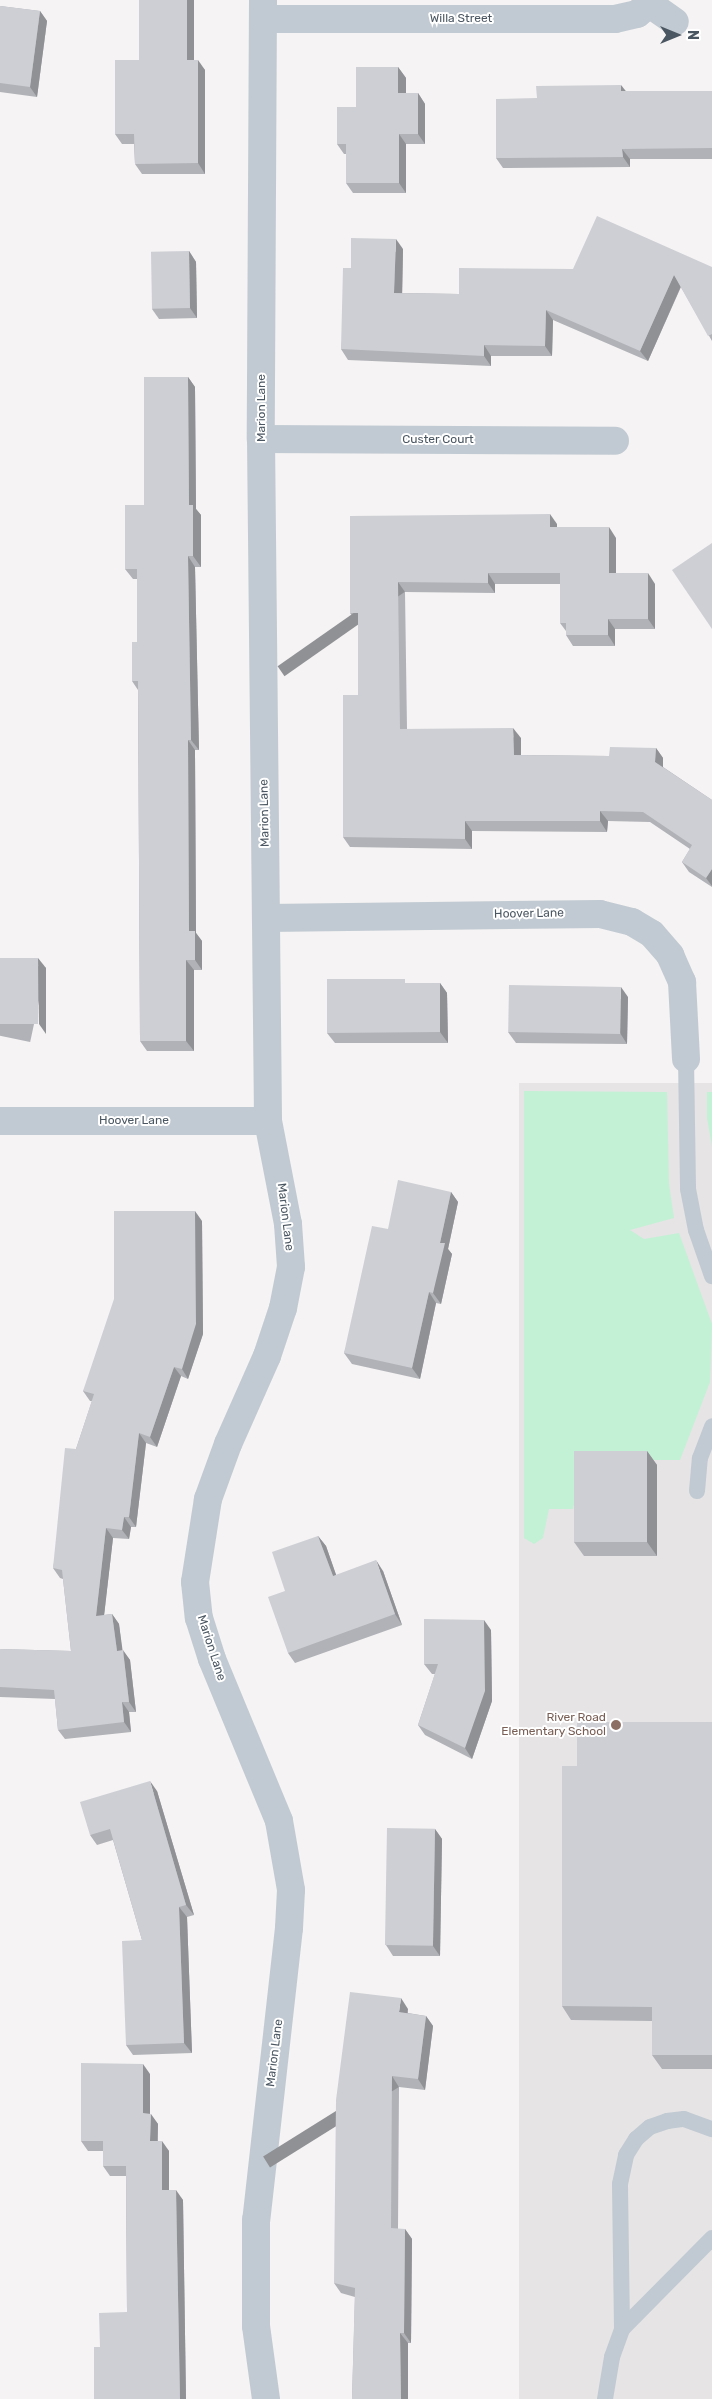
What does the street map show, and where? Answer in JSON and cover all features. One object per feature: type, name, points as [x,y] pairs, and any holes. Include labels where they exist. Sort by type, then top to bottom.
[{"type":"street","name":"Willa Street","points":[[263,10],[615,18],[637,14],[652,2]]},
{"type":"street","points":[[652,2],[675,22]]},
{"type":"street","name":"Marion Lane","points":[[263,10],[262,439],[268,1120],[288,1224],[291,1267],[283,1308],[267,1356],[208,1499],[195,1582],[199,1618],[212,1659],[279,1822],[291,1890],[289,1928],[256,2220],[256,2326],[266,2399]]},
{"type":"street","name":"Custer Court","points":[[262,439],[615,441]]},
{"type":"street","name":"Hoover Lane","points":[[267,918],[600,914],[632,922],[652,934],[670,955],[682,982],[686,1059]]},
{"type":"street","name":"Hoover Lane","points":[[0,1121],[268,1120]]},
{"type":"lane","points":[[686,1059],[688,1189],[696,1230],[712,1276]]},
{"type":"lane","points":[[697,1491],[700,1458],[712,1426]]},
{"type":"lane","points":[[605,2399],[612,2357],[622,2329],[620,2184],[626,2155],[636,2139],[650,2127],[667,2121],[684,2119],[712,2129]]},
{"type":"lane","points":[[622,2329],[712,2238]]},
{"type":"shaded area","name":"River Road Elementary School","points":[[519,1083],[712,1083],[712,2399],[519,2399]]},
{"type":"green space","points":[[524,1091],[667,1092],[669,1184],[674,1218],[630,1230],[644,1239],[679,1233],[712,1324],[710,1382],[680,1460],[582,1460],[573,1509],[549,1509],[543,1538],[534,1544],[524,1538]]},
{"type":"green space","points":[[707,1092],[712,1092],[712,1146],[707,1118]]},
{"type":"building","points":[[139,0],[187,0],[187,60],[198,60],[198,163],[135,164],[134,134],[115,134],[115,60],[139,60]]},
{"type":"building","points":[[0,6],[40,11],[30,87],[0,83]]},
{"type":"building","points":[[356,67],[398,67],[398,93],[418,93],[418,134],[399,134],[399,183],[346,183],[346,144],[337,144],[337,107],[356,107]]},
{"type":"building","points":[[621,85],[621,91],[712,91],[712,148],[622,149],[623,157],[496,158],[496,99],[537,98],[536,86]]},
{"type":"building","points":[[597,216],[712,267],[712,334],[708,336],[674,275],[640,351],[546,310],[545,346],[484,345],[484,356],[341,349],[343,268],[351,268],[351,238],[396,239],[394,293],[459,294],[459,268],[573,269]]},
{"type":"building","points":[[189,251],[190,308],[152,309],[151,252]]},
{"type":"building","points":[[144,377],[188,377],[189,505],[193,505],[193,556],[188,556],[191,740],[188,740],[189,931],[195,931],[195,960],[186,960],[186,1041],[140,1041],[138,681],[132,681],[132,642],[137,642],[137,569],[125,569],[125,505],[144,505]]},
{"type":"building","points":[[550,514],[550,527],[609,527],[609,573],[648,573],[648,619],[608,619],[608,635],[566,635],[566,623],[560,623],[560,573],[488,573],[488,583],[398,582],[400,729],[513,728],[514,755],[609,756],[610,747],[656,748],[655,762],[712,800],[712,869],[706,878],[682,862],[692,845],[643,812],[600,811],[600,821],[465,821],[465,839],[343,837],[343,695],[358,695],[358,613],[350,613],[350,516]]},
{"type":"building","points":[[712,543],[712,629],[672,570]]},
{"type":"building","points":[[0,958],[38,958],[38,1024],[0,1024]]},
{"type":"building","points":[[327,979],[405,979],[405,983],[440,983],[440,1032],[327,1033]]},
{"type":"building","points":[[509,985],[621,987],[620,1034],[508,1032]]},
{"type":"building","points":[[398,1180],[451,1192],[440,1243],[445,1243],[433,1293],[429,1292],[412,1368],[344,1353],[372,1226],[388,1229]]},
{"type":"building","points":[[114,1211],[195,1211],[196,1324],[182,1369],[174,1367],[150,1437],[139,1433],[129,1517],[124,1517],[122,1530],[106,1528],[96,1616],[112,1614],[117,1651],[123,1650],[129,1702],[122,1702],[124,1722],[58,1730],[54,1690],[0,1687],[0,1649],[71,1651],[62,1570],[53,1568],[65,1448],[76,1449],[94,1394],[83,1391],[114,1299]]},
{"type":"building","points":[[574,1451],[647,1451],[647,1542],[574,1542]]},
{"type":"building","points":[[318,1536],[333,1576],[376,1560],[395,1614],[288,1653],[268,1597],[285,1591],[272,1552]]},
{"type":"building","points":[[424,1619],[484,1620],[485,1691],[465,1748],[418,1725],[438,1664],[424,1664]]},
{"type":"building","name":"River Road Elementary School","points":[[577,1722],[712,1722],[712,2055],[652,2055],[652,2007],[562,2006],[562,1766],[577,1766]]},
{"type":"building","points":[[150,1781],[186,1905],[179,1907],[184,2043],[126,2045],[122,1941],[142,1940],[110,1829],[90,1835],[80,1802]]},
{"type":"building","points":[[387,1828],[435,1829],[433,1946],[385,1945]]},
{"type":"building","points":[[350,1992],[401,1998],[399,2012],[426,2016],[418,2079],[392,2076],[391,2228],[405,2229],[404,2333],[400,2333],[401,2399],[352,2399],[355,2288],[334,2283],[336,2100]]},
{"type":"building","points":[[81,2063],[143,2064],[143,2113],[151,2114],[150,2141],[162,2141],[162,2190],[176,2190],[180,2399],[94,2399],[94,2347],[100,2347],[99,2313],[127,2312],[126,2166],[103,2166],[103,2141],[81,2141]]},
{"type":"place","name":"River Road Elementary School","points":[[616,1725]]}]
